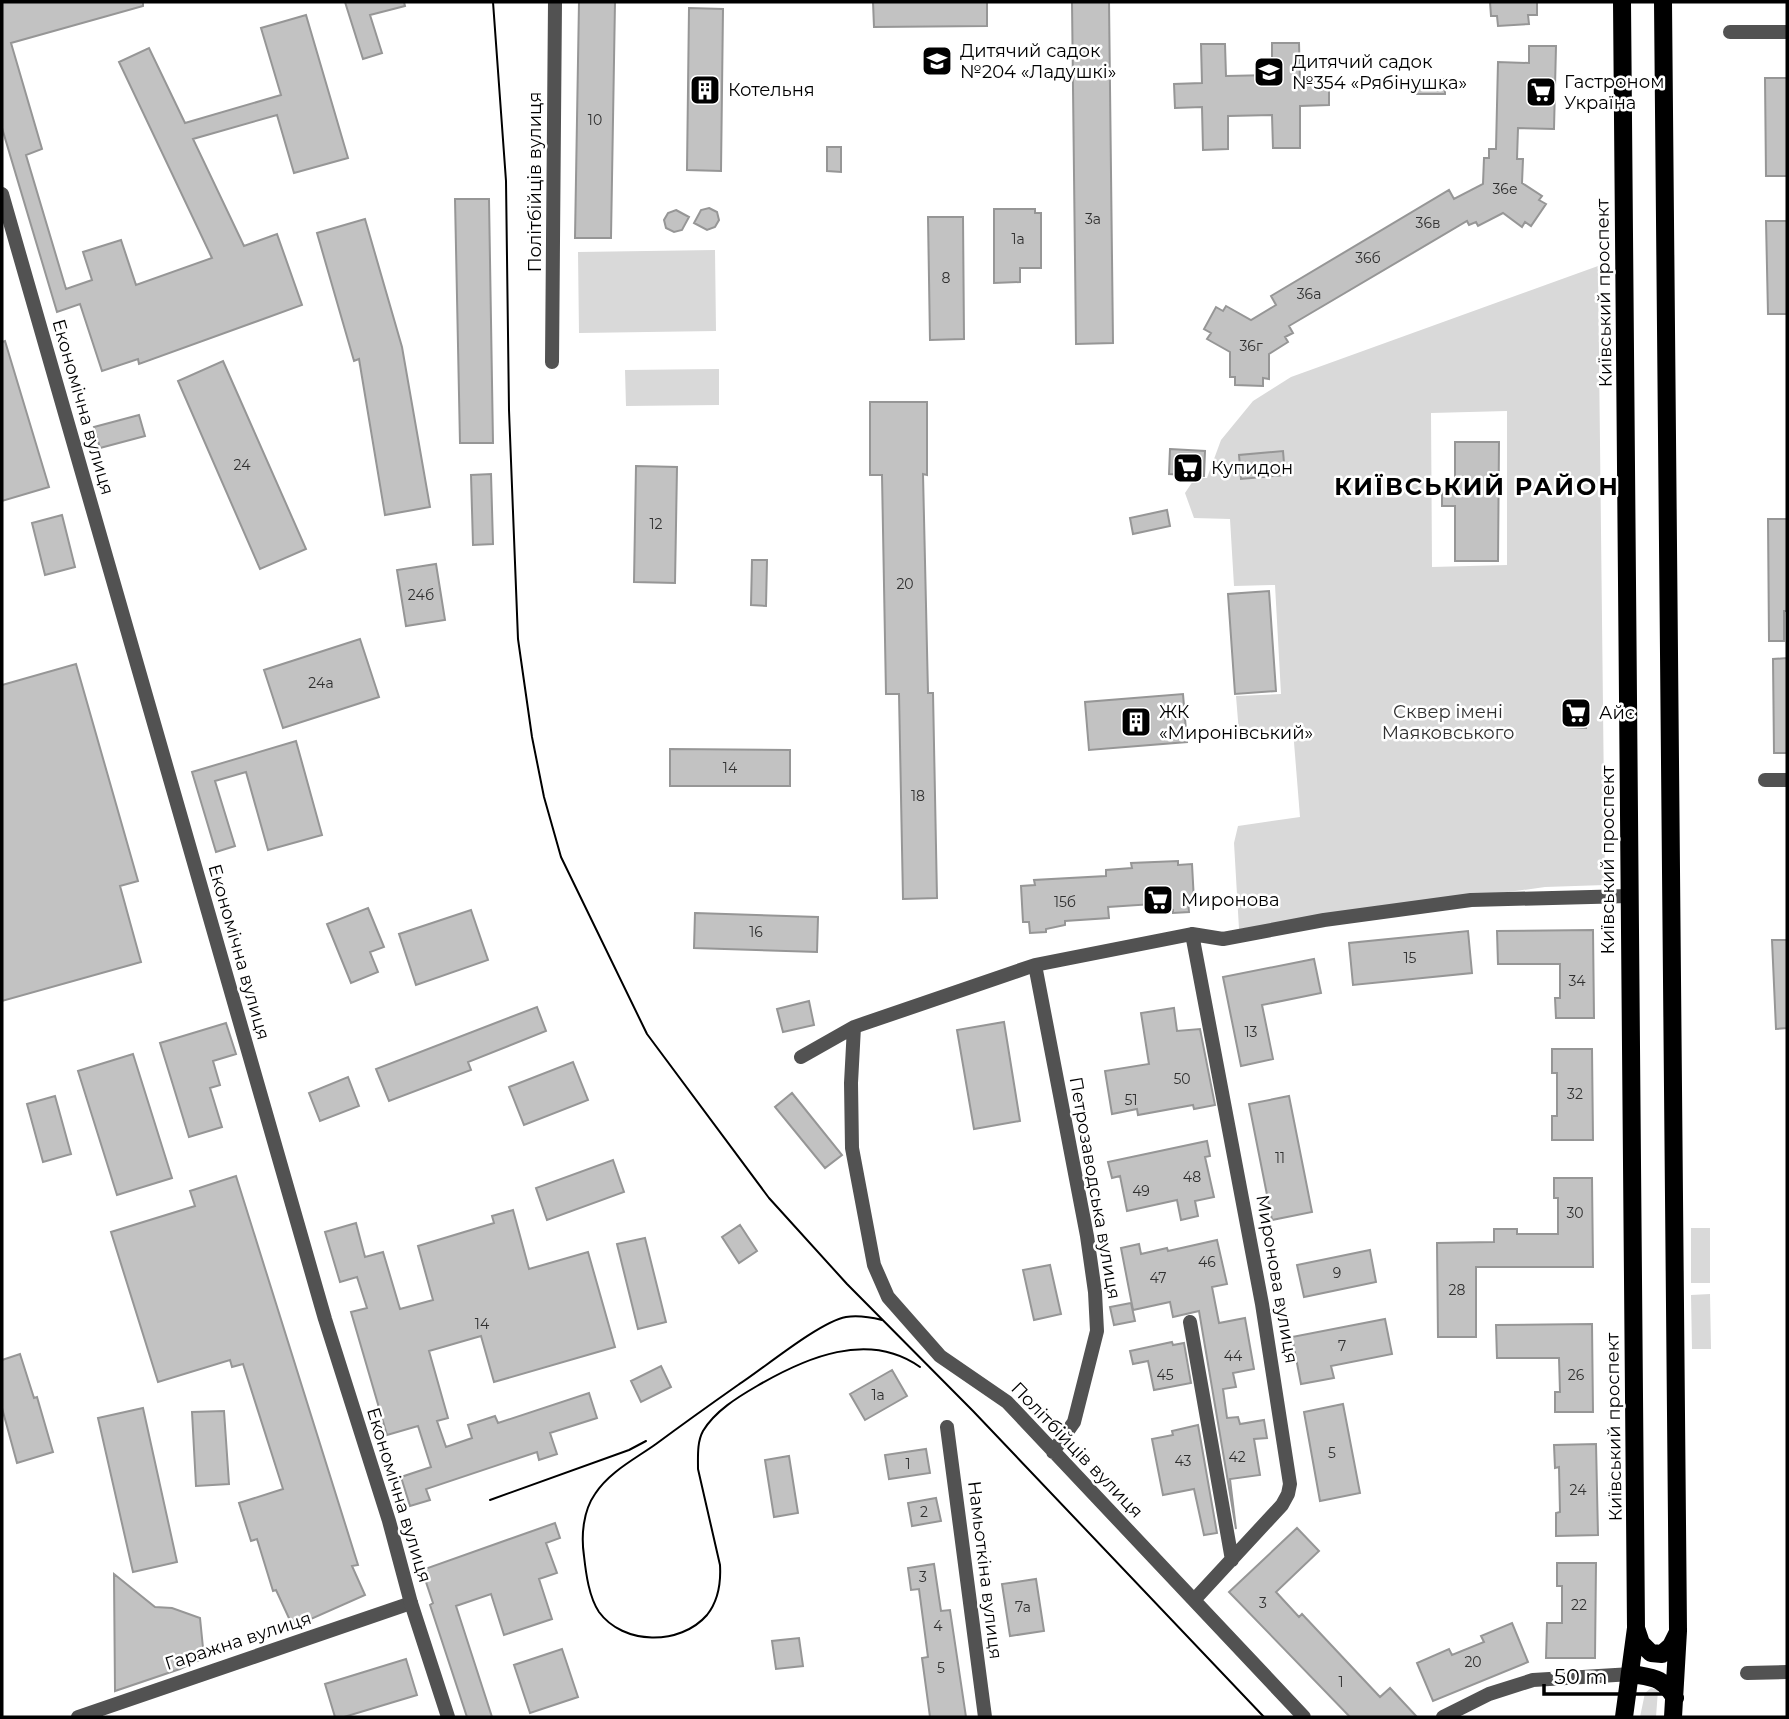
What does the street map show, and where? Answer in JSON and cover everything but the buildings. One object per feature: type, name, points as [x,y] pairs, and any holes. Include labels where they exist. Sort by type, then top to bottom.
[{"type":"main road","name":"Київський проспект","points":[[1622,2],[1636,1628],[1632,1674],[1624,1717]]},
{"type":"main road","points":[[1663,2],[1678,1631],[1673,1717]]},
{"type":"main road","points":[[1636,1628],[1641,1643],[1651,1653],[1662,1654],[1671,1646],[1678,1631]]},
{"type":"main road","points":[[1632,1674],[1658,1679],[1667,1685],[1675,1698]]},
{"type":"street","name":"Політбійців вулиця","points":[[552,362],[555,2]]},
{"type":"street","points":[[1730,32],[1787,32]]},
{"type":"street","name":"Економічна вулиця","points":[[2,194],[325,1319],[448,1717]]},
{"type":"street","points":[[1765,780],[1787,780]]},
{"type":"street","points":[[801,1057],[854,1027],[1035,965],[1192,934],[1223,939],[1324,920],[1471,900],[1629,896]]},
{"type":"street","name":"Миронова вулиця","points":[[1192,934],[1262,1304],[1290,1484],[1282,1505],[1195,1599]]},
{"type":"street","name":"Петрозаводська вулиця","points":[[1035,965],[1087,1236],[1097,1331],[1074,1422],[1052,1452]]},
{"type":"street","name":"Політбійців вулиця","points":[[854,1027],[852,1147],[874,1265],[888,1297],[940,1356],[1006,1402],[1304,1717]]},
{"type":"street","points":[[1190,1322],[1232,1560]]},
{"type":"street","name":"Намьоткіна вулиця","points":[[947,1427],[985,1717]]},
{"type":"street","name":"Гаражна вулиця","points":[[78,1717],[411,1603]]},
{"type":"street","points":[[1747,1673],[1787,1672]]},
{"type":"street","points":[[1443,1717],[1489,1694],[1533,1681],[1632,1674]]},
{"type":"green space","points":[[715,250],[716,331],[579,333],[578,252]]},
{"type":"green space","name":"Сквер імені Маяковського","points":[[1598,266],[1605,885],[1545,887],[1239,929],[1234,843],[1238,826],[1300,817],[1293,730],[1239,733],[1236,696],[1281,694],[1275,585],[1234,586],[1230,519],[1194,518],[1185,493],[1195,478],[1207,478],[1221,440],[1253,401],[1291,377]],"holes":[[[1507,411],[1507,565],[1432,567],[1431,413]]]},
{"type":"green space","points":[[719,369],[719,405],[626,406],[625,370]]},
{"type":"green space","points":[[1691,1228],[1710,1228],[1710,1283],[1691,1283]]},
{"type":"green space","points":[[1710,1294],[1711,1349],[1692,1349],[1691,1295]]},
{"type":"green space","points":[[1651,1688],[1658,1690],[1656,1717],[1640,1717],[1645,1693]]},
{"type":"tram line","points":[[493,2],[506,181],[509,410],[518,639],[532,737],[544,797],[561,857],[647,1034],[769,1198],[847,1284],[973,1411],[1264,1717]]},
{"type":"tram line","points":[[882,1320],[850,1316],[821,1327],[607,1479],[591,1501],[583,1532],[587,1578],[599,1612],[609,1623],[622,1631],[652,1638],[682,1632],[696,1625],[711,1610],[718,1591],[720,1565],[698,1469],[698,1449],[703,1431],[727,1405],[795,1366],[837,1352],[879,1350],[900,1356],[920,1367]]},
{"type":"tram line","points":[[490,1500],[629,1450],[646,1441]]},
{"type":"place","name":"Дитячий садок №204 «Ладушкі»","points":[[937,61]]},
{"type":"place","name":"Дитячий садок №354 «Рябінушка»","points":[[1269,72]]},
{"type":"place","name":"Котельня","points":[[705,90]]},
{"type":"place","name":"Гастроном Україна","points":[[1541,92]]},
{"type":"place","name":"Купидон","points":[[1188,468]]},
{"type":"place","name":"Айс","points":[[1576,713]]},
{"type":"place","name":"ЖК «Миронівський»","points":[[1136,722]]},
{"type":"place","name":"Миронова","points":[[1158,900]]},
{"type":"district","name":"КИЇВСЬКИЙ РАЙОН","points":[[1477,486]]}]
